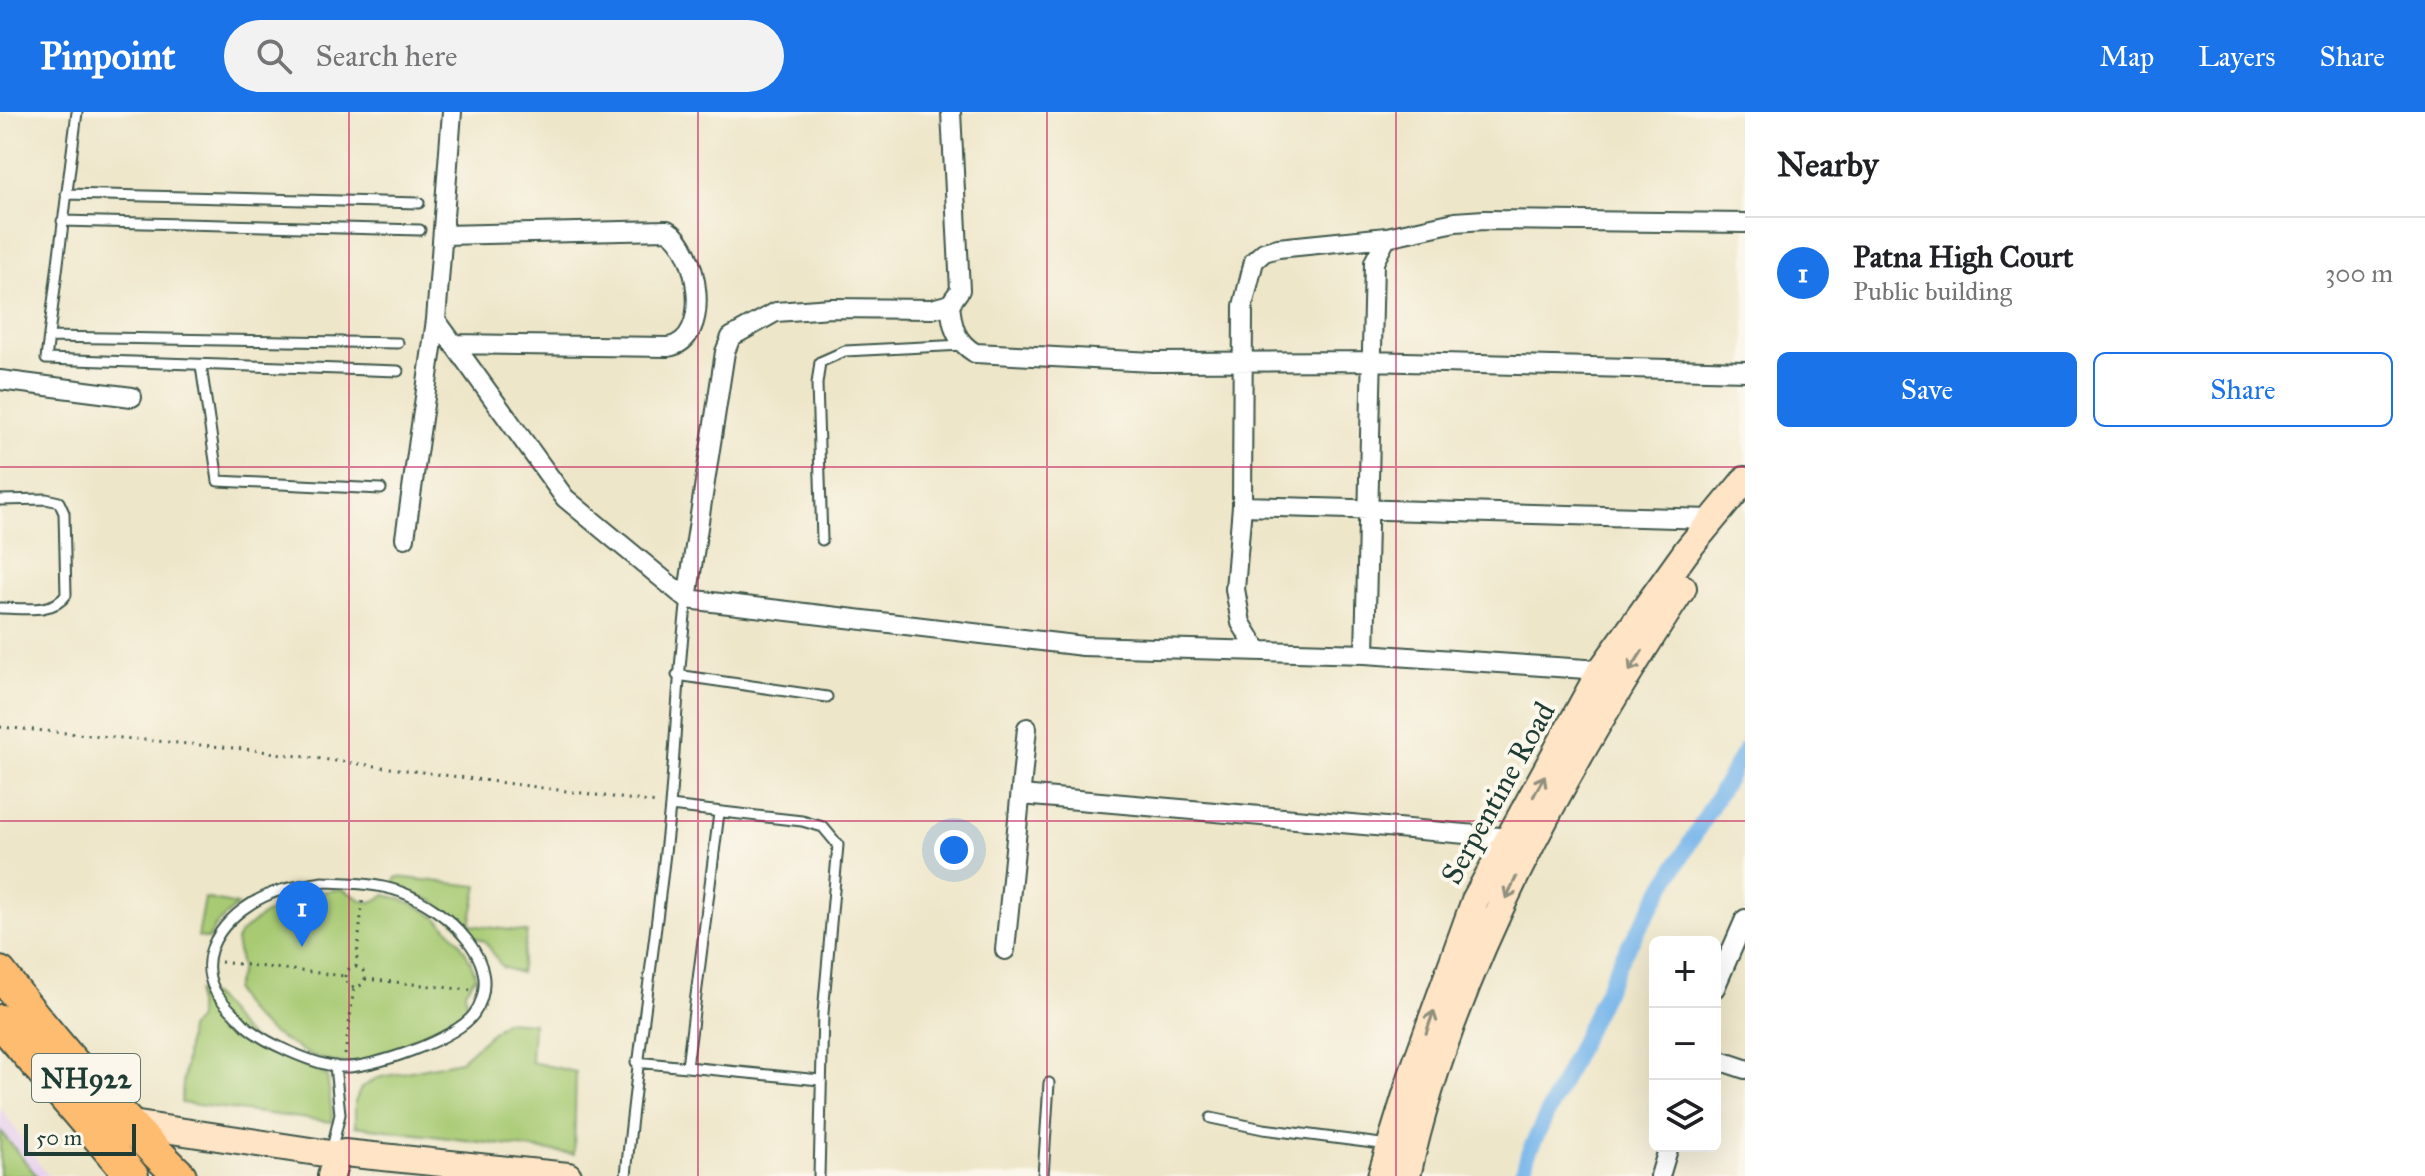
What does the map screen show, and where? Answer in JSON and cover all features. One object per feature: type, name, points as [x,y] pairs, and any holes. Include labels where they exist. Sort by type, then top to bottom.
[{"type":"highway","name":"NH922","points":[[0,973],[38,1023],[125,1123],[180,1176]]},
{"type":"highway","name":"NH922","points":[[7,1034],[123,1171]]},
{"type":"main road","name":"Serpentine Road","points":[[1381,1176],[1402,1157],[1424,1075],[1452,994],[1475,900],[1601,670],[1711,519],[1745,480]]},
{"type":"main road","points":[[1452,994],[1621,684],[1695,569],[1745,505]]},
{"type":"main road","points":[[125,1123],[337,1165],[433,1176]]},
{"type":"main road","points":[[337,1165],[568,1176]]},
{"type":"street","points":[[405,538],[436,320],[452,112]]},
{"type":"street","points":[[951,112],[961,256],[960,290],[950,304],[953,328],[963,345],[975,353],[1153,362],[1240,359],[1745,371]]},
{"type":"street","points":[[1258,651],[1241,623],[1235,589],[1242,506],[1240,359],[1246,282],[1254,261],[1264,252],[1387,237],[1443,224],[1484,220],[1745,223]]},
{"type":"street","points":[[443,235],[667,230],[684,244],[696,306],[696,321],[689,336],[680,345],[668,347],[453,344]]},
{"type":"street","points":[[1365,654],[1369,361],[1374,262],[1387,237]]},
{"type":"street","points":[[687,599],[725,352],[731,337],[759,318],[791,310],[916,310],[950,304]]},
{"type":"street","points":[[436,320],[565,498],[687,599],[1067,645],[1365,654],[1601,670]]},
{"type":"street","points":[[0,380],[132,397]]},
{"type":"street","points":[[1242,506],[1711,519]]},
{"type":"street","points":[[1005,950],[1027,728]]},
{"type":"street","points":[[1021,795],[1511,838]]},
{"type":"street","points":[[1721,974],[1745,919]]},
{"type":"street","points":[[1721,1060],[1742,1062]]},
{"type":"street","points":[[1660,1176],[1667,1152]]},
{"type":"lane","points":[[77,112],[46,359],[398,371]]},
{"type":"lane","points":[[66,194],[419,203]]},
{"type":"lane","points":[[62,221],[420,230]]},
{"type":"lane","points":[[49,337],[398,343]]},
{"type":"lane","points":[[822,540],[817,384],[820,362],[845,351],[963,345]]},
{"type":"lane","points":[[201,366],[218,481],[381,489]]},
{"type":"lane","points":[[0,500],[46,499],[59,502],[64,513],[66,595],[60,604],[48,608],[0,608]]},
{"type":"lane","points":[[626,1176],[636,1062],[670,806],[677,675],[687,599]]},
{"type":"lane","points":[[677,675],[827,697]]},
{"type":"lane","points":[[670,806],[823,827],[833,835],[838,845],[820,1080],[819,1176]]},
{"type":"lane","points":[[687,1067],[719,813]]},
{"type":"lane","points":[[323,882],[400,892],[441,913],[471,945],[484,969],[482,992],[473,1015],[438,1039],[393,1057],[340,1066],[309,1060],[248,1028],[216,992],[208,970],[209,961],[213,940],[240,909],[271,893],[323,882]]},
{"type":"lane","points":[[636,1062],[820,1080]]},
{"type":"lane","points":[[337,1165],[340,1066]]},
{"type":"lane","points":[[1043,1176],[1049,1083]]},
{"type":"lane","points":[[1211,1118],[1402,1157]]},
{"type":"path","points":[[0,727],[245,749],[630,797],[670,806]]},
{"type":"path","points":[[356,967],[364,885]]},
{"type":"path","points":[[209,961],[345,976]]},
{"type":"path","points":[[356,967],[364,972],[365,979],[361,985],[354,987],[347,984],[345,976],[349,968],[356,967]]},
{"type":"path","points":[[365,979],[482,992]]},
{"type":"path","points":[[340,1066],[354,987]]},
{"type":"shaded area","points":[[0,1107],[44,1171],[49,1176],[0,1176]]},
{"type":"green space","points":[[397,877],[478,886],[470,925],[527,932],[520,973],[502,967],[485,941],[464,932],[434,901],[393,886]]},
{"type":"green space","points":[[342,889],[367,902],[385,895],[401,899],[430,913],[442,923],[462,946],[476,976],[465,991],[468,1013],[442,1032],[410,1049],[359,1063],[335,1062],[310,1055],[253,1018],[234,990],[241,968],[236,941],[239,935],[261,917],[286,903]]},
{"type":"green space","points":[[205,898],[237,905],[214,927],[209,939],[198,937]]},
{"type":"green space","points":[[197,991],[217,1000],[243,1031],[262,1045],[327,1076],[333,1122],[181,1103],[189,1028],[197,1021]]},
{"type":"green space","points":[[505,1021],[533,1023],[531,1062],[576,1072],[574,1154],[355,1126],[355,1102],[361,1088],[377,1078],[460,1061]]},
{"type":"green space","points":[[0,1131],[37,1176],[0,1176]]},
{"type":"waterway","points":[[1522,1176],[1528,1154],[1622,957],[1745,750]]},
{"type":"place","name":"Patna High Court","points":[[302,947]]}]
